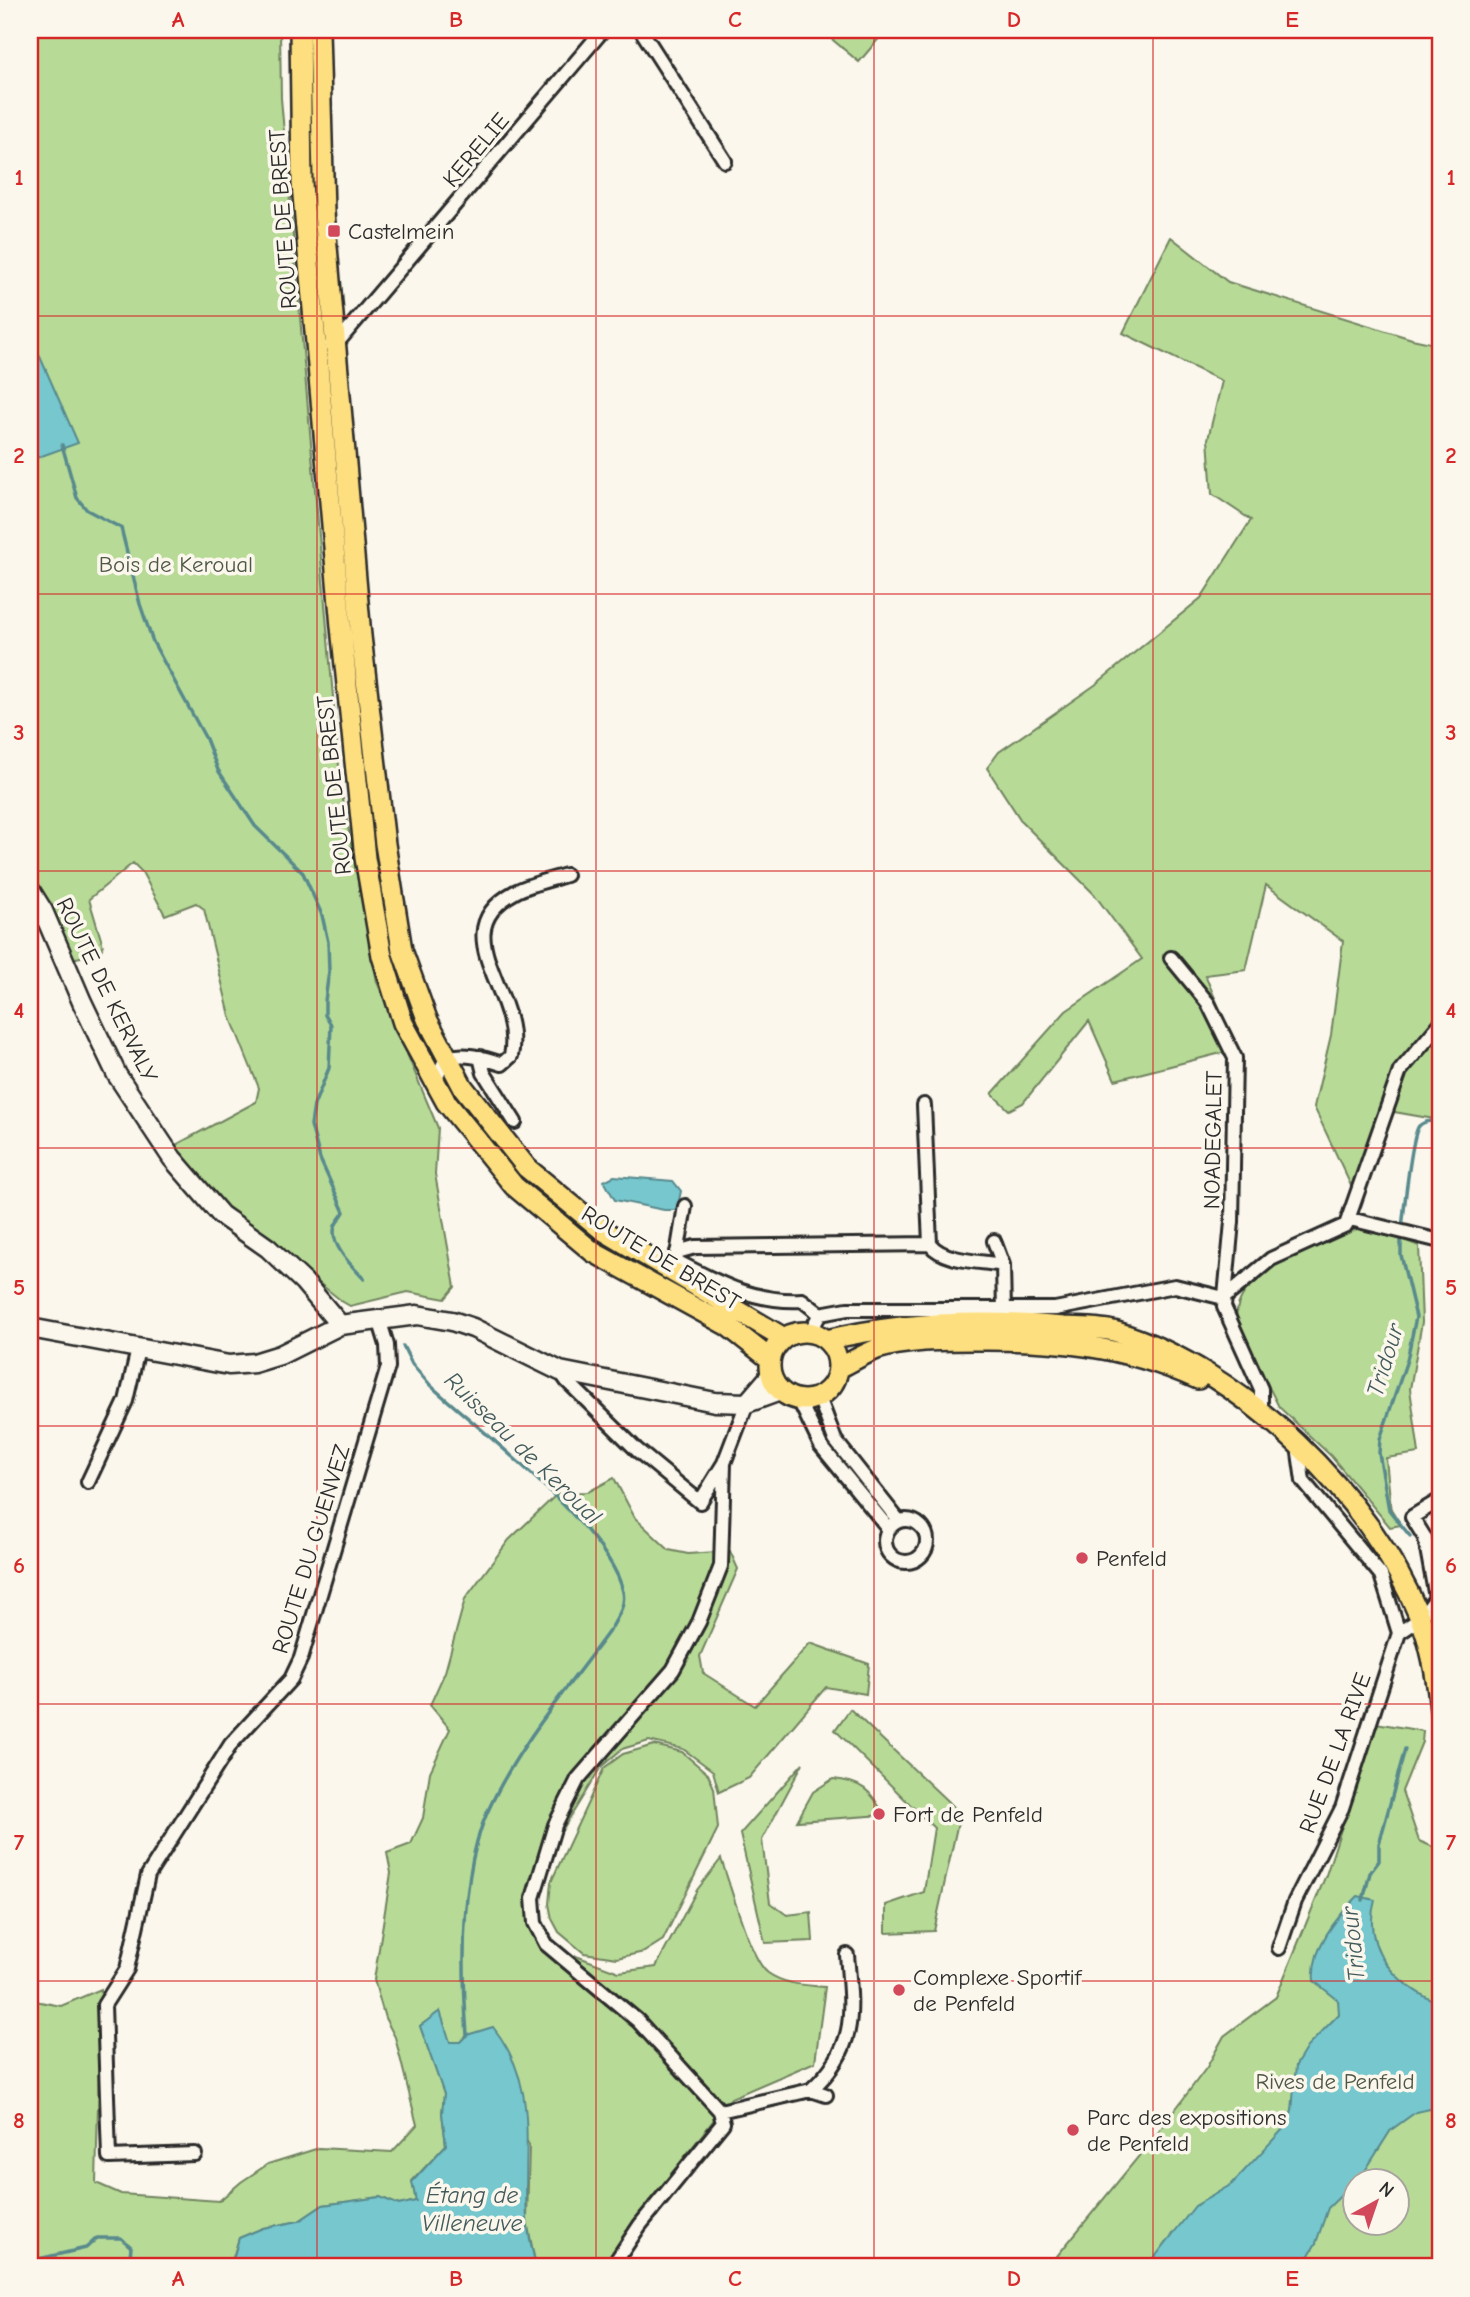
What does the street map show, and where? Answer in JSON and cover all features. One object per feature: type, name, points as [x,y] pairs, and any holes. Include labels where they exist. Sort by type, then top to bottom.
[{"type":"main road","name":"ROUTE DE BREST","points":[[300,30],[302,184],[341,627],[365,858],[382,956],[403,1023],[434,1083],[483,1152],[514,1186],[558,1226],[593,1252],[728,1326],[774,1375]]},
{"type":"main road","name":"ROUTE DE BREST","points":[[319,30],[324,212],[361,636],[385,844],[402,950],[427,1019],[446,1059],[491,1126],[527,1168],[601,1229],[784,1338]]},
{"type":"main road","points":[[819,1336],[834,1348],[839,1368],[836,1380],[819,1397],[799,1400],[774,1375],[784,1338],[796,1332],[819,1336],[877,1328],[962,1324],[1113,1331],[1181,1357],[1218,1378],[1298,1446],[1339,1491],[1383,1547],[1421,1618],[1437,1679],[1440,1710]]},
{"type":"main road","points":[[839,1368],[877,1349],[924,1340],[1073,1342],[1126,1352],[1180,1371],[1253,1405]]},
{"type":"street","name":"KERELIE","points":[[337,343],[603,30]]},
{"type":"street","points":[[641,30],[725,161]]},
{"type":"street","points":[[317,347],[337,343]]},
{"type":"street","points":[[434,1083],[446,1059],[455,1055],[480,1057],[502,1064],[511,1056],[513,1045],[510,1017],[481,938],[483,923],[494,906],[516,891],[566,875]]},
{"type":"street","name":"ROUTE DE KERVALY","points":[[30,890],[43,911],[117,1075],[172,1158],[221,1215],[268,1248],[304,1282],[341,1325]]},
{"type":"street","name":"NOADEGALET","points":[[1171,958],[1208,1003],[1235,1058],[1232,1222],[1224,1298]]},
{"type":"street","points":[[1224,1298],[1271,1259],[1338,1231],[1350,1219],[1359,1184],[1400,1072],[1440,1024]]},
{"type":"street","points":[[480,1057],[484,1073],[515,1122]]},
{"type":"street","points":[[924,1105],[930,1244],[936,1251],[946,1255],[1003,1265]]},
{"type":"street","points":[[685,1206],[676,1261],[715,1282],[779,1301],[802,1300],[820,1314],[847,1309],[1004,1311],[1070,1307],[1175,1286],[1224,1298]]},
{"type":"street","points":[[1350,1219],[1440,1241]]},
{"type":"street","points":[[994,1241],[1003,1265],[1004,1311]]},
{"type":"street","points":[[677,1252],[695,1247],[930,1244]]},
{"type":"street","points":[[1224,1298],[1224,1307],[1261,1389],[1253,1405]]},
{"type":"street","points":[[819,1336],[820,1314]]},
{"type":"street","points":[[30,1328],[229,1365],[254,1363],[279,1355],[341,1325],[417,1315],[452,1321],[560,1371],[715,1402],[747,1403]]},
{"type":"street","name":"ROUTE DU GUENVEZ","points":[[195,2154],[109,2157],[104,2005],[127,1969],[148,1874],[231,1744],[291,1679],[301,1658],[388,1367],[387,1345],[379,1319]]},
{"type":"street","points":[[88,1482],[126,1401],[138,1349]]},
{"type":"street","points":[[560,1371],[566,1381],[637,1450],[700,1502],[724,1463],[747,1403],[774,1375]]},
{"type":"street","points":[[799,1400],[821,1446],[894,1525],[835,1440],[819,1397]]},
{"type":"street","points":[[1298,1446],[1303,1480],[1381,1576],[1399,1633],[1421,1618],[1436,1598],[1425,1538],[1412,1517],[1440,1500]]},
{"type":"street","points":[[612,2267],[640,2225],[723,2123],[719,2111],[638,2021],[546,1944],[535,1923],[533,1898],[555,1825],[578,1779],[673,1670],[699,1622],[721,1566],[724,1463]]},
{"type":"street","name":"RUE DE LA RIVE","points":[[1279,1948],[1294,1901],[1342,1808],[1399,1633]]},
{"type":"street","points":[[811,2090],[840,2055],[852,2017],[848,1955]]},
{"type":"street","points":[[719,2111],[811,2090],[826,2095]]},
{"type":"green space","name":"Bois de Keroual","points":[[30,30],[280,30],[281,98],[341,789],[377,982],[438,1128],[435,1174],[455,1287],[445,1299],[408,1292],[350,1306],[213,1199],[170,1148],[256,1102],[259,1088],[230,1016],[204,909],[196,903],[165,915],[142,872],[133,863],[89,899],[103,946],[100,953],[71,959],[30,882]]},
{"type":"green space","points":[[821,30],[886,30],[859,62]]},
{"type":"green space","points":[[1171,237],[1228,282],[1412,339],[1440,345],[1440,1120],[1394,1112],[1360,1205],[1314,1107],[1331,1035],[1343,941],[1266,885],[1246,970],[1205,975],[1237,1049],[1115,1080],[1089,1021],[1023,1103],[1009,1110],[992,1094],[1066,1011],[1142,959],[1094,894],[1022,822],[987,768],[999,752],[1095,685],[1201,598],[1251,520],[1212,494],[1208,439],[1222,381],[1123,333]]},
{"type":"green space","points":[[1371,1227],[1419,1246],[1422,1322],[1410,1389],[1419,1453],[1386,1458],[1391,1509],[1401,1525],[1390,1527],[1331,1456],[1279,1407],[1237,1324],[1238,1306],[1247,1289],[1261,1275],[1300,1252],[1357,1229]]},
{"type":"green space","points":[[614,1478],[635,1518],[669,1550],[688,1554],[730,1551],[738,1569],[700,1656],[703,1673],[755,1706],[810,1643],[869,1664],[866,1694],[826,1687],[749,1778],[719,1792],[713,1771],[683,1749],[649,1741],[622,1749],[601,1767],[542,1863],[535,1923],[569,1965],[576,1956],[619,1972],[656,1967],[697,1890],[721,1859],[741,1920],[761,1965],[768,1973],[781,1980],[825,1987],[815,2062],[731,2098],[634,2221],[607,2267],[536,2267],[527,2221],[529,2145],[467,2035],[460,2042],[449,2042],[440,2012],[420,2026],[444,2094],[442,2113],[446,2145],[412,2181],[416,2201],[399,2205],[380,2197],[323,2205],[299,2221],[263,2228],[239,2238],[230,2267],[30,2267],[30,2000],[61,2006],[101,1989],[96,2183],[121,2194],[219,2201],[268,2164],[319,2148],[392,2152],[417,2125],[395,2037],[385,2018],[374,1980],[391,1873],[387,1853],[411,1844],[423,1818],[430,1772],[450,1729],[430,1705],[445,1672],[465,1599],[509,1540],[558,1493],[588,1492]]},
{"type":"green space","points":[[850,1709],[960,1813],[934,1931],[886,1933],[886,1905],[924,1892],[934,1828],[835,1730]]},
{"type":"green space","name":"Rives de Penfeld","points":[[1376,1723],[1423,1731],[1422,1742],[1402,1791],[1419,1841],[1438,1849],[1440,1856],[1440,2267],[1048,2267],[1157,2134],[1207,2067],[1224,2036],[1276,1997],[1326,1875]]},
{"type":"green space","points":[[654,1745],[682,1752],[708,1774],[714,1788],[718,1828],[663,1940],[644,1952],[617,1958],[584,1953],[559,1932],[552,1919],[549,1904],[551,1882],[604,1768],[623,1754]]},
{"type":"green space","points":[[803,1763],[762,1840],[770,1903],[787,1915],[811,1912],[813,1941],[765,1943],[740,1834]]},
{"type":"green space","points":[[833,1779],[864,1788],[875,1799],[883,1815],[797,1821],[813,1792]]},
{"type":"water","points":[[30,334],[78,443],[36,458],[30,448]]},
{"type":"water","points":[[614,1176],[673,1181],[681,1191],[677,1210],[615,1200],[604,1181]]},
{"type":"water","name":"Rives de Penfeld","points":[[1358,1896],[1375,1900],[1373,1935],[1386,1964],[1410,1987],[1440,2004],[1440,2107],[1416,2112],[1391,2130],[1367,2168],[1340,2168],[1340,2196],[1328,2208],[1316,2243],[1302,2267],[1147,2267],[1195,2206],[1232,2184],[1285,2127],[1292,2111],[1296,2065],[1307,2047],[1339,2014],[1338,2000],[1314,1981],[1314,1969],[1321,1945],[1341,1914]]},
{"type":"water","name":"Étang de Villeneuve","points":[[440,2011],[450,2042],[460,2042],[467,2035],[493,2027],[508,2050],[518,2073],[526,2120],[528,2225],[536,2267],[231,2267],[239,2238],[263,2228],[299,2221],[323,2205],[380,2197],[399,2205],[416,2201],[412,2182],[446,2145],[442,2113],[444,2094],[420,2026]]},
{"type":"waterway","name":"Ruisseau de Keroual","points":[[62,445],[77,498],[87,510],[121,528],[140,604],[153,642],[206,739],[218,770],[255,826],[303,873],[322,915],[328,942],[329,971],[325,1015],[331,1025],[329,1068],[314,1105],[311,1125],[320,1159],[344,1212],[335,1226],[335,1241],[348,1262],[364,1279]]},
{"type":"waterway","name":"Tridour","points":[[1402,1228],[1416,1132],[1424,1123],[1440,1122]]},
{"type":"waterway","name":"Tridour","points":[[1401,1236],[1401,1255],[1416,1317],[1407,1360],[1380,1439],[1379,1453],[1389,1510],[1410,1536]]},
{"type":"waterway","name":"Ruisseau de Keroual","points":[[403,1346],[412,1364],[430,1385],[570,1511],[595,1540],[613,1567],[624,1597],[612,1627],[514,1763],[487,1813],[478,1837],[467,1893],[465,1922],[467,2035]]},
{"type":"waterway","name":"Tridour","points":[[1363,1900],[1370,1873],[1379,1861],[1379,1844],[1405,1749]]},
{"type":"waterway","points":[[30,2261],[86,2248],[97,2238],[121,2238],[131,2247],[130,2257],[123,2267]]},
{"type":"place","name":"Castelmein","points":[[334,231]]},
{"type":"place","name":"Penfeld","points":[[1082,1558]]},
{"type":"place","name":"Fort de Penfeld","points":[[879,1814]]},
{"type":"place","name":"Complexe Sportif de Penfeld","points":[[899,1990]]},
{"type":"place","name":"Parc des expositions de Penfeld","points":[[1073,2130]]}]
